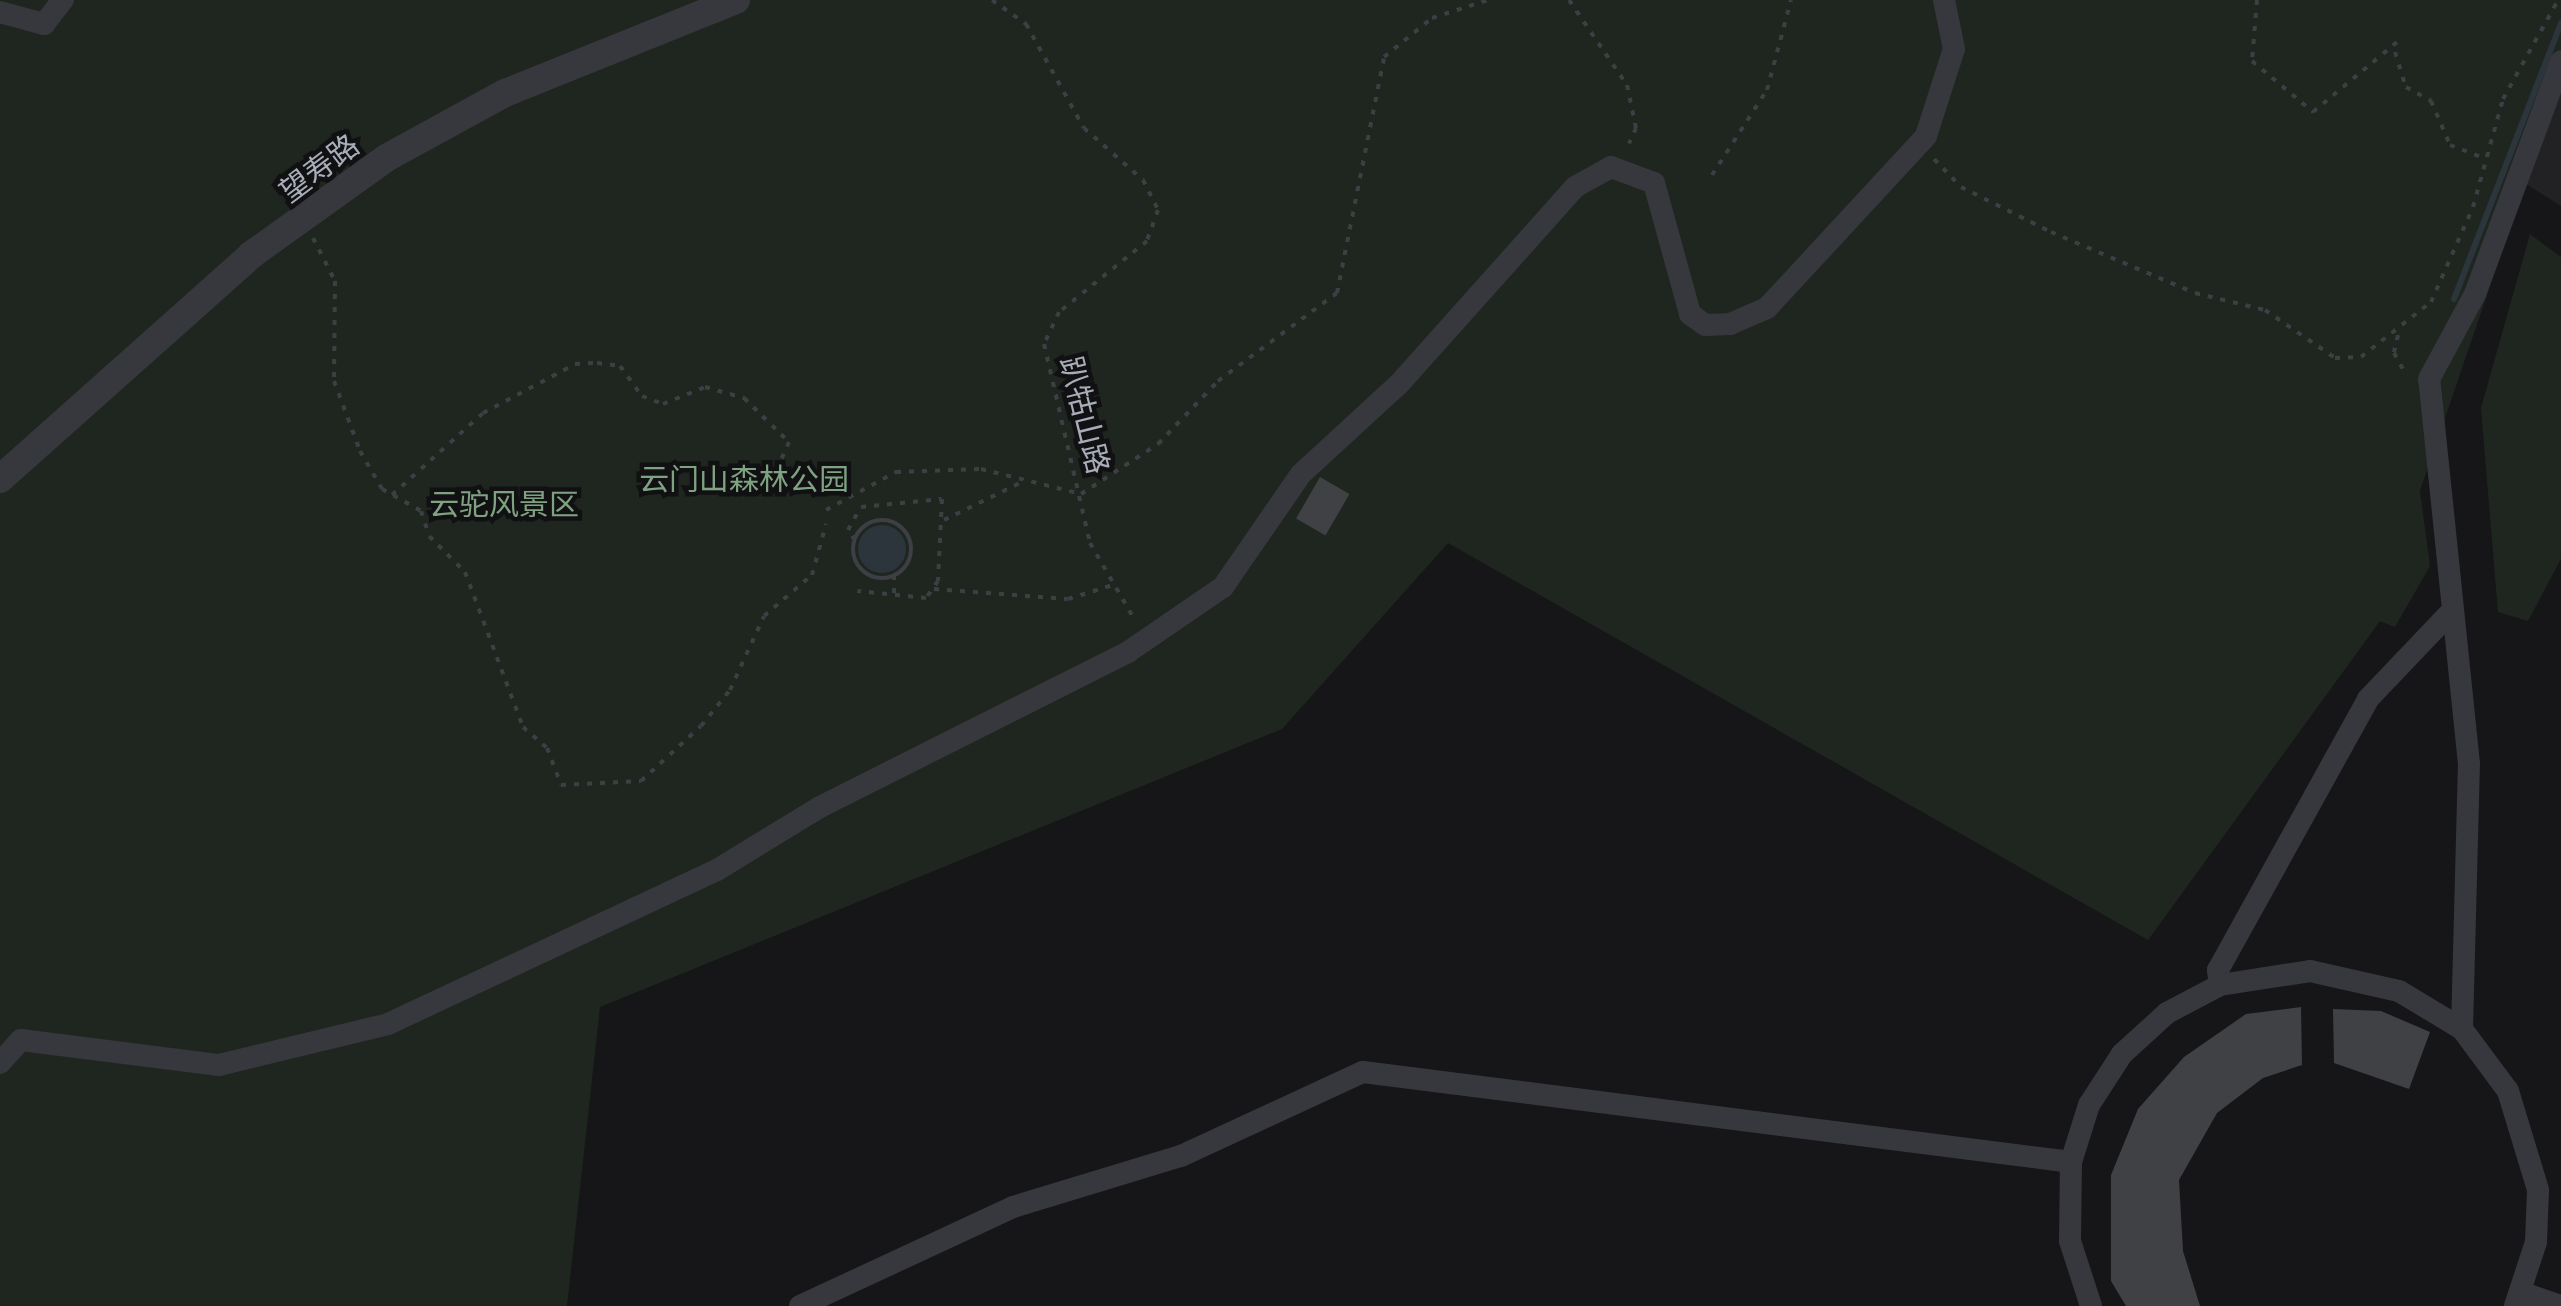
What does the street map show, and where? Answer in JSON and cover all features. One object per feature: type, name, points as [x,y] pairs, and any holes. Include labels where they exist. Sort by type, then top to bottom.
[{"type":"street","points":[[0,12],[44,24],[63,0]]},
{"type":"street","name":"望寿路","points":[[0,479],[252,255],[388,158],[505,93],[736,0]]},
{"type":"street","points":[[0,1063],[21,1040],[219,1065],[388,1024],[717,870],[1147,639],[1222,587],[1301,474],[1399,384],[1575,187],[1610,167],[1654,183],[1667,210],[1678,294],[1704,325],[1730,324],[1789,294],[1926,136],[1954,49],[1944,0]]},
{"type":"street","points":[[2462,1029],[2469,764],[2448,614],[2428,394],[2561,60]]},
{"type":"street","points":[[2220,985],[2218,970],[2368,699],[2448,614]]},
{"type":"street","points":[[2091,1306],[2070,1242],[2071,1162],[2089,1105],[2122,1054],[2166,1013],[2220,985],[2294,972],[2355,976],[2462,1029],[2508,1091],[2528,1139],[2538,1208],[2519,1299],[2561,1306]]},
{"type":"street","points":[[800,1306],[1014,1207],[1181,1156],[1364,1072],[2071,1162]]},
{"type":"path","name":"趴牯山路","points":[[992,0],[1026,24],[1084,128],[1143,180],[1158,210],[1127,263],[1046,328],[1090,543],[1147,639]]},
{"type":"path","points":[[826,510],[896,472],[981,469],[1020,483],[1081,494],[1158,444],[1218,381],[1327,305],[1346,275],[1384,57],[1432,18],[1488,0]]},
{"type":"path","points":[[1569,0],[1627,85],[1636,128],[1629,144]]},
{"type":"path","points":[[1712,175],[1767,90],[1791,0]]},
{"type":"path","points":[[2257,0],[2252,61],[2313,112],[2395,52],[2403,37]]},
{"type":"path","points":[[1926,136],[1935,163],[1961,187],[2162,279],[2265,310],[2335,358],[2362,357],[2398,335],[2431,302],[2473,207],[2482,157],[2526,52],[2558,0]]},
{"type":"path","points":[[2395,52],[2406,86],[2430,101],[2450,145],[2482,157]]},
{"type":"path","points":[[298,225],[335,281],[339,402],[372,477],[392,495],[422,510],[430,536],[464,572],[523,726],[547,748],[561,785],[641,781],[701,726],[730,690],[764,616],[812,575],[826,524]]},
{"type":"path","points":[[2398,335],[2400,368],[2428,394]]},
{"type":"path","points":[[392,495],[483,413],[575,364],[597,362],[620,366],[642,396],[663,404],[704,387],[744,398],[789,442],[775,474]]},
{"type":"path","points":[[944,520],[1020,483]]},
{"type":"path","points":[[854,540],[846,536],[852,516],[877,501],[942,498],[944,520],[934,589]]},
{"type":"path","points":[[894,575],[863,572],[853,546],[854,540],[875,522],[903,530],[910,552],[894,575],[894,600]]},
{"type":"path","points":[[844,546],[853,546]]},
{"type":"path","points":[[857,592],[894,600],[934,589],[1068,599],[1113,585]]},
{"type":"shaded area","points":[[2561,79],[2561,206],[2526,184]]},
{"type":"shaded area","points":[[882,525],[899,532],[906,549],[899,566],[882,573],[865,566],[858,549],[865,532]]},
{"type":"green space","name":"云门山森林公园","points":[[0,0],[2561,0],[2561,79],[2420,491],[2430,566],[2395,627],[2380,621],[2148,940],[1448,543],[1282,729],[600,1007],[567,1306],[0,1306]]},
{"type":"green space","points":[[2530,234],[2561,257],[2561,559],[2528,621],[2498,612],[2481,408]]},
{"type":"building","points":[[1320,477],[1349,494],[1325,536],[1296,519]]},
{"type":"building","points":[[2301,1007],[2302,1065],[2263,1078],[2217,1113],[2179,1180],[2183,1251],[2200,1306],[2126,1306],[2111,1281],[2111,1175],[2138,1109],[2184,1057],[2246,1014]]},
{"type":"building","points":[[2333,1009],[2381,1011],[2430,1032],[2409,1089],[2334,1063]]},
{"type":"waterway","points":[[2454,299],[2561,23]]},
{"type":"park label","name":"云驼风景区","points":[[504,504]]}]
